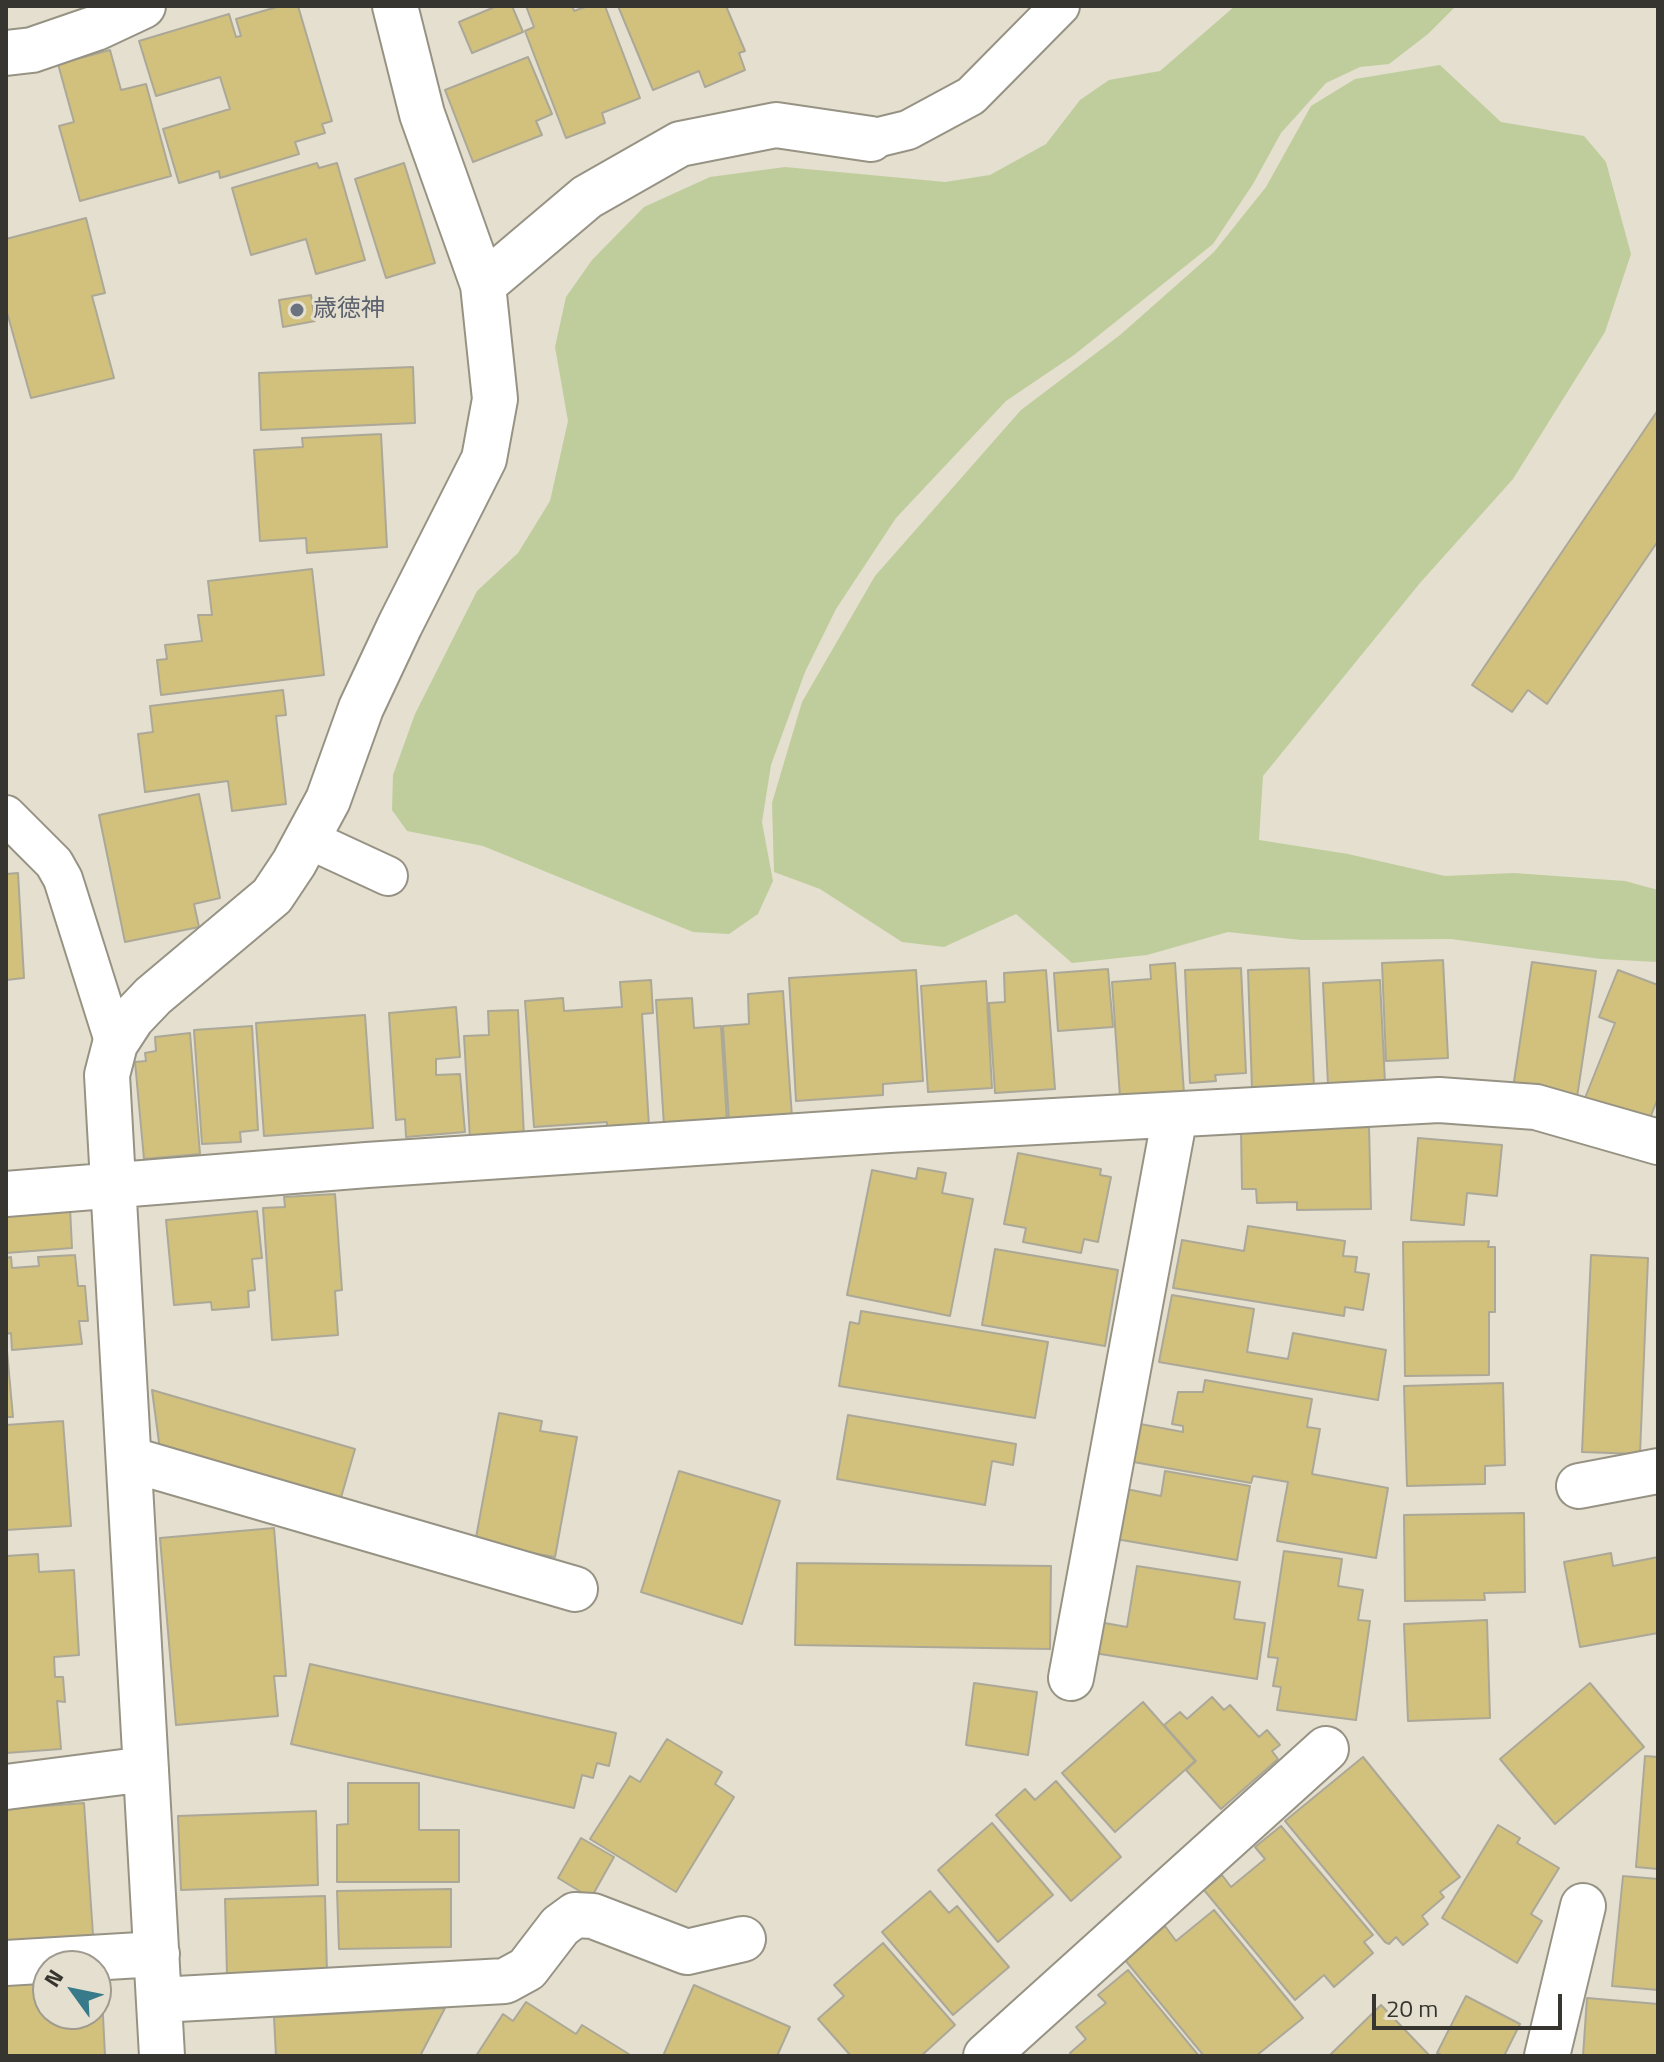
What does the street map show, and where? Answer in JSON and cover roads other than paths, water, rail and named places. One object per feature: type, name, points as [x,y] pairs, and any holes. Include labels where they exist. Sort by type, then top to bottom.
[{"type":"street","points":[[6,53],[32,50],[96,28],[143,6]]},
{"type":"street","points":[[162,2056],[107,1075],[115,1044],[153,996],[272,896],[308,839],[328,800],[361,708],[484,459],[495,399],[483,285],[422,114],[395,6]]},
{"type":"street","points":[[483,285],[587,197],[680,144],[776,125],[871,139]]},
{"type":"street","points":[[6,1194],[383,1164],[1439,1100],[1491,1101],[1536,1107],[1658,1142]]},
{"type":"street","points":[[1071,1678],[1175,1115]]},
{"type":"street","points":[[129,1459],[575,1589]]},
{"type":"street","points":[[1579,1486],[1658,1471]]},
{"type":"street","points":[[986,2056],[1326,1749]]},
{"type":"street","points":[[6,1787],[146,1769]]},
{"type":"street","points":[[1547,2056],[1583,1906]]},
{"type":"street","points":[[159,2000],[505,1981],[527,1969],[560,1926],[575,1915],[593,1916],[687,1952],[743,1939]]},
{"type":"street","points":[[6,1963],[157,1954]]},
{"type":"lane","points":[[871,139],[908,130],[971,96],[1060,6]]},
{"type":"lane","points":[[6,815],[54,863],[63,879],[115,1044]]},
{"type":"lane","points":[[308,839],[388,876]]},
{"type":"place","name":"歳徳神","points":[[297,310]]}]
